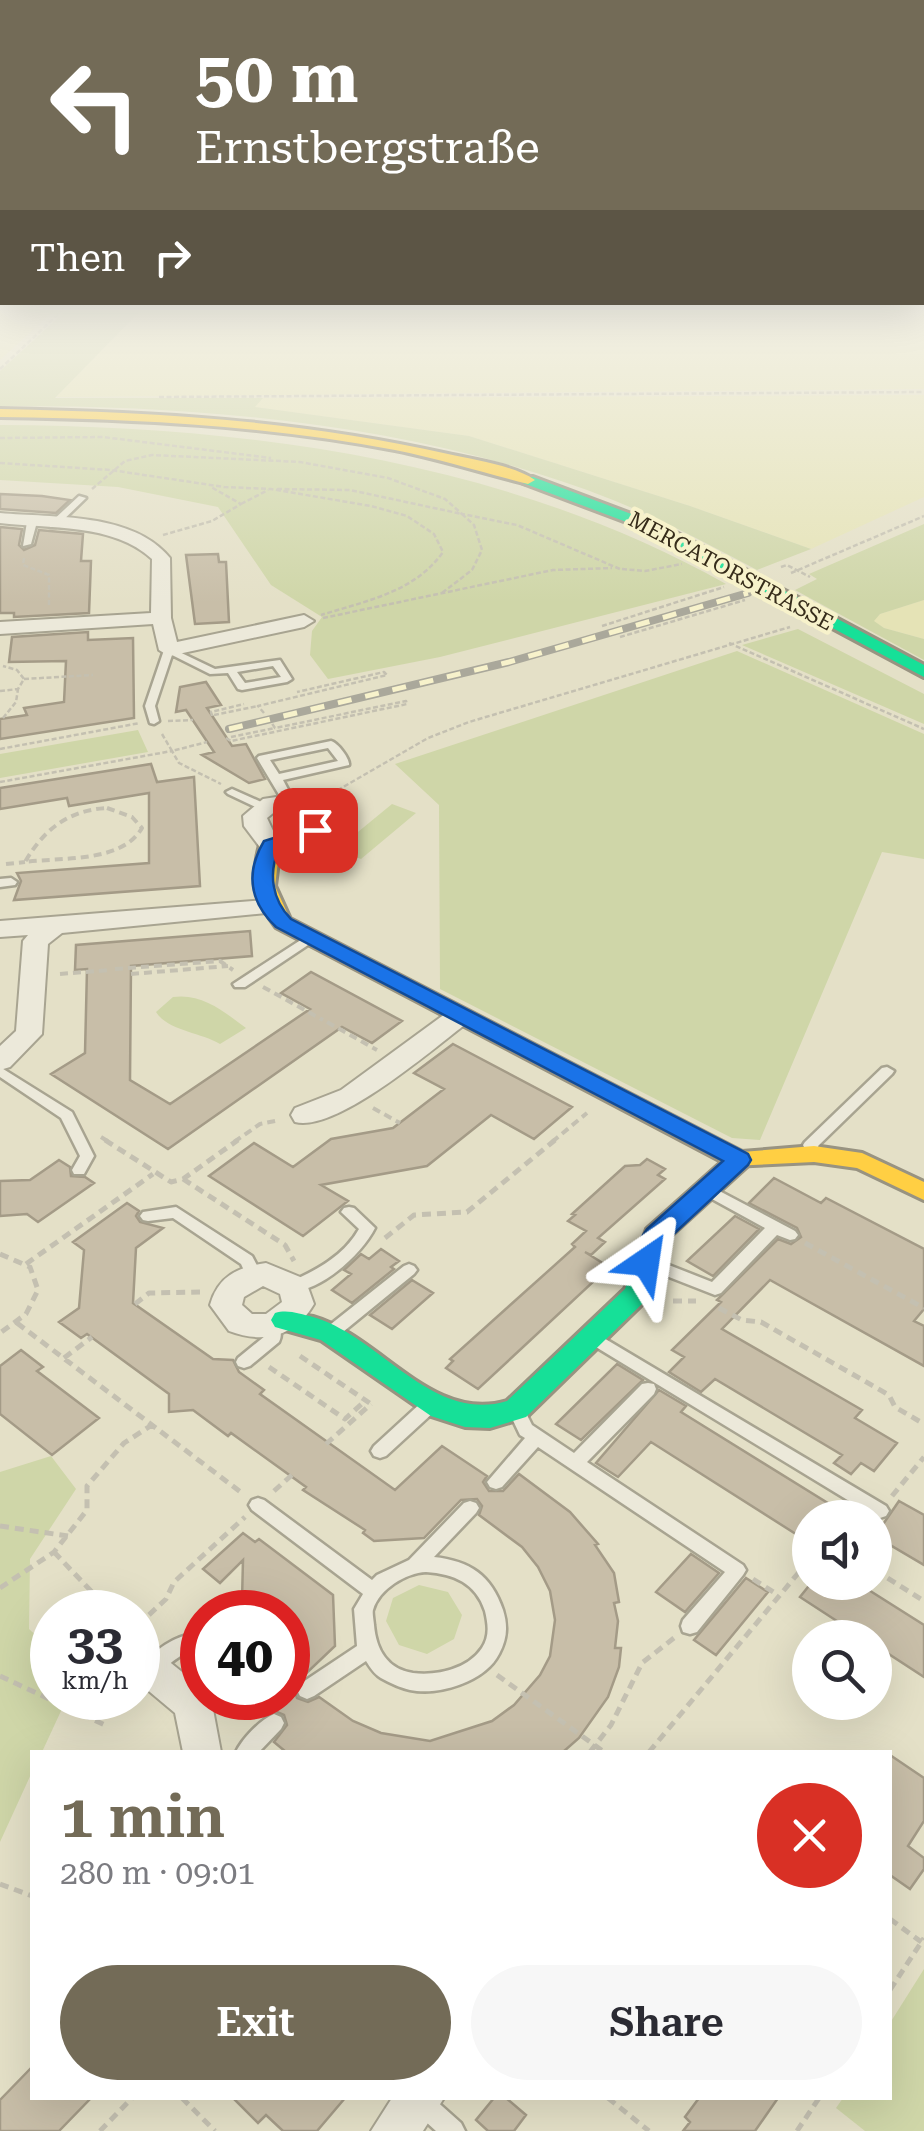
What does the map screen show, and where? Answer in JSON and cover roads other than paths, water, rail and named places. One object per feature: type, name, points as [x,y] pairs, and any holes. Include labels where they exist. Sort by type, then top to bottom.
[{"type":"main road","name":"MERCATORSTRASSE","points":[[0,413],[222,422],[338,436],[459,461],[572,494],[657,528],[876,650],[924,672]]},
{"type":"main road","points":[[270,845],[262,864],[268,907],[283,923],[458,1017],[739,1160],[814,1154],[862,1161],[924,1192]]},
{"type":"main road","points":[[276,1328],[330,1333],[457,1418],[502,1416],[516,1409],[636,1294],[643,1284],[647,1249],[656,1235],[739,1160]]},
{"type":"street","points":[[0,518],[131,535],[154,548],[160,558],[161,618],[169,650],[304,621]]},
{"type":"street","points":[[0,628],[161,618]]},
{"type":"street","points":[[287,804],[322,813],[321,825],[306,835],[270,845],[254,821],[287,804]]},
{"type":"street","points":[[0,929],[268,907]]},
{"type":"street","points":[[0,1061],[29,1034],[36,940],[55,926]]},
{"type":"street","points":[[305,1115],[352,1096],[458,1017]]},
{"type":"street","points":[[278,1276],[306,1281],[298,1304],[276,1328],[237,1321],[226,1305],[242,1284],[278,1276]]},
{"type":"street","points":[[160,1677],[193,1704],[202,1750]]},
{"type":"lane","points":[[54,525],[82,498]]},
{"type":"lane","points":[[26,544],[32,522]]},
{"type":"lane","points":[[154,721],[150,706],[169,650],[214,672],[276,662],[287,679],[242,687],[230,670]]},
{"type":"lane","points":[[276,778],[345,763],[332,744],[263,758],[287,804]]},
{"type":"lane","points":[[232,792],[287,804]]},
{"type":"lane","points":[[240,984],[310,938]]},
{"type":"lane","points":[[814,1154],[810,1144],[887,1071]]},
{"type":"lane","points":[[0,1072],[68,1115],[87,1156],[79,1170]]},
{"type":"lane","points":[[646,1262],[714,1289],[782,1231],[706,1189]]},
{"type":"lane","points":[[148,1216],[176,1212],[247,1260],[242,1284]]},
{"type":"lane","points":[[306,1281],[366,1234],[364,1222],[349,1212]]},
{"type":"lane","points":[[330,1333],[409,1270]]},
{"type":"lane","points":[[249,1368],[276,1328]]},
{"type":"lane","points":[[592,1336],[862,1500]]},
{"type":"lane","points":[[574,1463],[648,1389]]},
{"type":"lane","points":[[380,1452],[433,1402]]},
{"type":"lane","points":[[516,1409],[526,1430],[737,1570],[690,1626]]},
{"type":"lane","points":[[496,1482],[536,1437]]},
{"type":"lane","points":[[258,1505],[374,1592]]},
{"type":"lane","points":[[415,1564],[451,1567],[482,1584],[497,1608],[499,1625],[494,1645],[482,1663],[464,1676],[442,1683],[419,1684],[384,1670],[366,1650],[361,1624],[363,1608],[384,1580],[415,1564],[470,1508]]},
{"type":"lane","points":[[310,1687],[366,1650]]},
{"type":"lane","points":[[248,1750],[274,1723]]},
{"type":"lane","points":[[411,2110],[453,2131]]},
{"type":"railway","points":[[229,729],[509,662],[748,593]]}]
